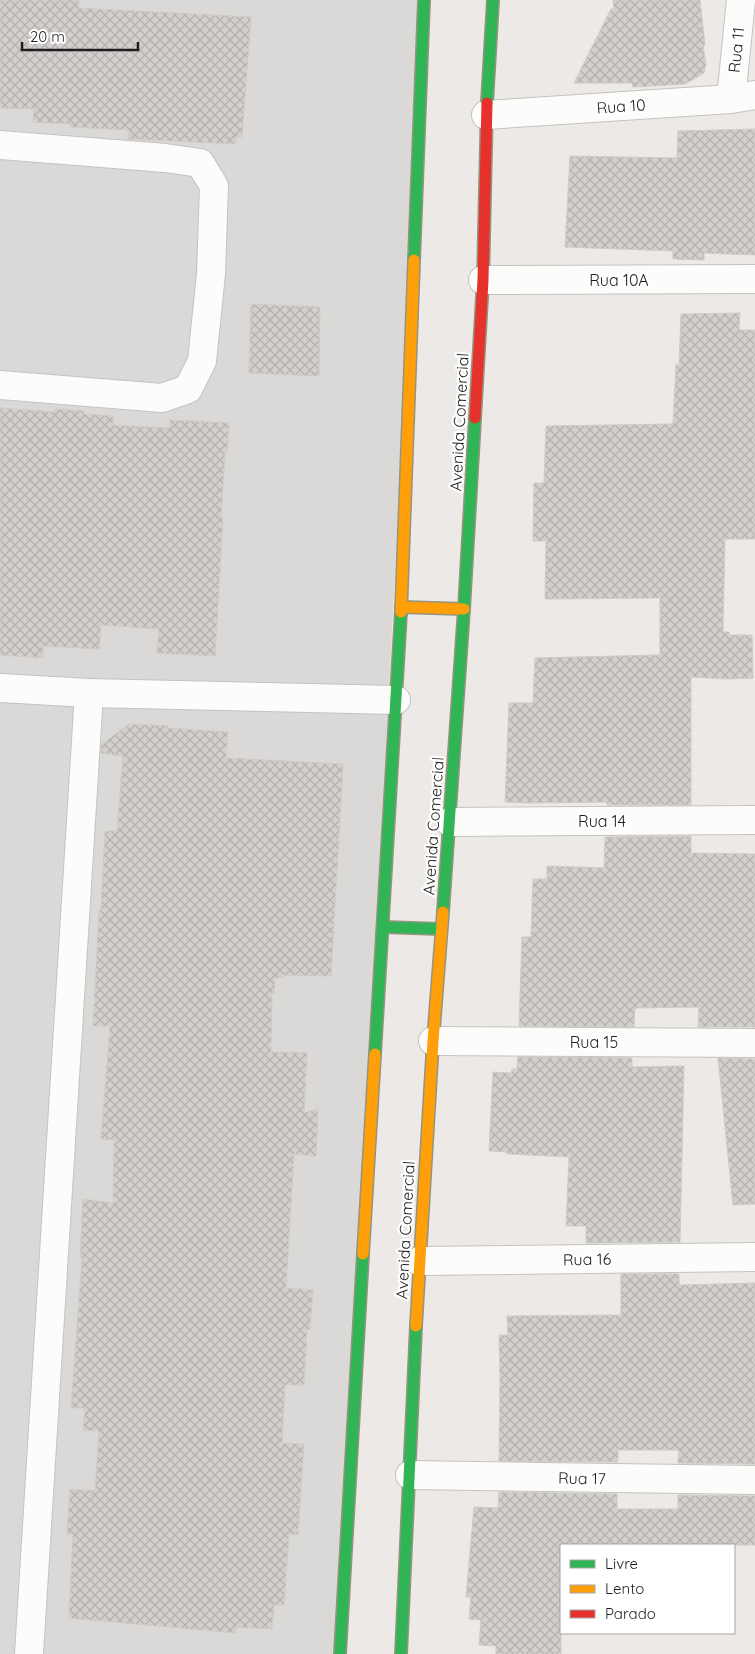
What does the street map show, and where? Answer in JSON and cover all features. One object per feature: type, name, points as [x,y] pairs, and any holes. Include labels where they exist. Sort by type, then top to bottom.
[{"type":"street","points":[[340,1654],[401,607],[424,0]]},
{"type":"street","name":"Avenida Comercial","points":[[401,1654],[419,1260],[464,609],[483,280],[486,115],[493,0]]},
{"type":"street","name":"Rua 11","points":[[741,0],[743,97]]},
{"type":"street","name":"Rua 10","points":[[486,115],[743,97]]},
{"type":"street","points":[[0,145],[166,158],[200,163],[214,186],[211,274],[202,362],[188,389],[162,398],[0,385]]},
{"type":"street","name":"Rua 10A","points":[[483,280],[755,279]]},
{"type":"street","points":[[401,607],[464,609]]},
{"type":"street","points":[[0,688],[89,693],[396,700]]},
{"type":"street","points":[[29,1654],[89,693]]},
{"type":"street","name":"Rua 14","points":[[450,822],[755,820]]},
{"type":"street","points":[[383,927],[441,929]]},
{"type":"street","name":"Rua 15","points":[[433,1040],[755,1043]]},
{"type":"street","name":"Rua 16","points":[[419,1260],[755,1257]]},
{"type":"street","name":"Rua 17","points":[[410,1475],[755,1480]]},
{"type":"shaded area","points":[[0,0],[424,0],[340,1654],[0,1654]]},
{"type":"building","points":[[0,0],[79,0],[78,8],[251,17],[242,137],[237,136],[235,144],[128,139],[129,130],[71,127],[71,124],[33,122],[34,109],[0,108]]},
{"type":"building","points":[[613,0],[700,0],[705,45],[703,47],[706,64],[704,73],[685,84],[633,87],[632,83],[574,83],[611,9],[614,9]]},
{"type":"building","points":[[755,129],[755,255],[704,253],[704,260],[673,259],[673,251],[565,247],[570,156],[677,158],[678,131]]},
{"type":"building","points":[[251,304],[320,307],[319,376],[249,373]]},
{"type":"building","points":[[740,313],[739,330],[755,330],[755,539],[725,539],[723,632],[729,632],[730,635],[752,635],[753,678],[691,677],[691,805],[607,805],[607,802],[505,802],[509,703],[533,703],[535,658],[660,655],[660,598],[545,599],[546,541],[533,541],[534,483],[544,483],[546,426],[673,424],[676,364],[679,366],[681,314]]},
{"type":"building","points":[[0,408],[55,412],[55,409],[84,411],[84,414],[113,416],[113,425],[170,428],[170,420],[229,423],[221,518],[223,518],[215,656],[157,653],[159,629],[101,625],[99,649],[43,646],[43,658],[0,655]]},
{"type":"building","points":[[129,724],[228,732],[226,758],[343,764],[331,976],[283,975],[283,978],[275,978],[274,993],[272,993],[271,1052],[307,1053],[304,1113],[318,1109],[316,1156],[294,1154],[286,1288],[313,1290],[310,1330],[307,1329],[304,1385],[285,1385],[282,1443],[304,1444],[298,1535],[289,1534],[284,1605],[274,1605],[272,1629],[236,1627],[235,1633],[69,1618],[73,1534],[67,1534],[70,1489],[95,1491],[99,1431],[83,1430],[85,1408],[71,1408],[82,1258],[80,1258],[83,1199],[113,1203],[114,1140],[101,1139],[110,1026],[93,1026],[105,831],[117,831],[123,756],[101,753],[101,745]]},
{"type":"building","points":[[691,836],[691,853],[755,854],[755,1027],[698,1027],[699,1007],[635,1008],[634,1027],[519,1026],[522,937],[531,937],[533,879],[547,879],[547,866],[604,868],[605,837]]},
{"type":"building","points":[[518,1057],[632,1058],[632,1067],[684,1066],[680,1242],[586,1243],[586,1226],[566,1226],[569,1157],[507,1154],[507,1152],[489,1151],[493,1072],[511,1073],[512,1069],[517,1069]]},
{"type":"building","points":[[718,1058],[755,1059],[755,1204],[733,1205]]},
{"type":"building","points":[[621,1274],[679,1274],[679,1285],[755,1283],[755,1464],[678,1463],[679,1450],[618,1450],[618,1462],[499,1461],[499,1335],[508,1335],[507,1316],[621,1315]]},
{"type":"building","points":[[499,1492],[617,1494],[617,1509],[678,1509],[678,1495],[755,1496],[755,1545],[560,1544],[561,1654],[496,1654],[496,1646],[479,1645],[481,1620],[469,1619],[471,1597],[466,1597],[474,1507],[498,1508]]},
{"type":"traffic: fast","points":[[414,260],[424,0]]},
{"type":"traffic: fast","points":[[487,103],[493,0]]},
{"type":"traffic: fast","points":[[443,912],[475,418]]},
{"type":"traffic: fast","points":[[375,1054],[401,612]]},
{"type":"traffic: fast","points":[[383,927],[441,929]]},
{"type":"traffic: fast","points":[[340,1654],[363,1254]]},
{"type":"traffic: fast","points":[[401,1654],[416,1326]]},
{"type":"traffic: slow","points":[[401,612],[414,260]]},
{"type":"traffic: slow","points":[[401,607],[464,609]]},
{"type":"traffic: slow","points":[[416,1326],[433,1041],[443,912]]},
{"type":"traffic: slow","points":[[363,1254],[375,1054]]},
{"type":"traffic: jam","points":[[475,418],[483,280],[487,103]]}]
